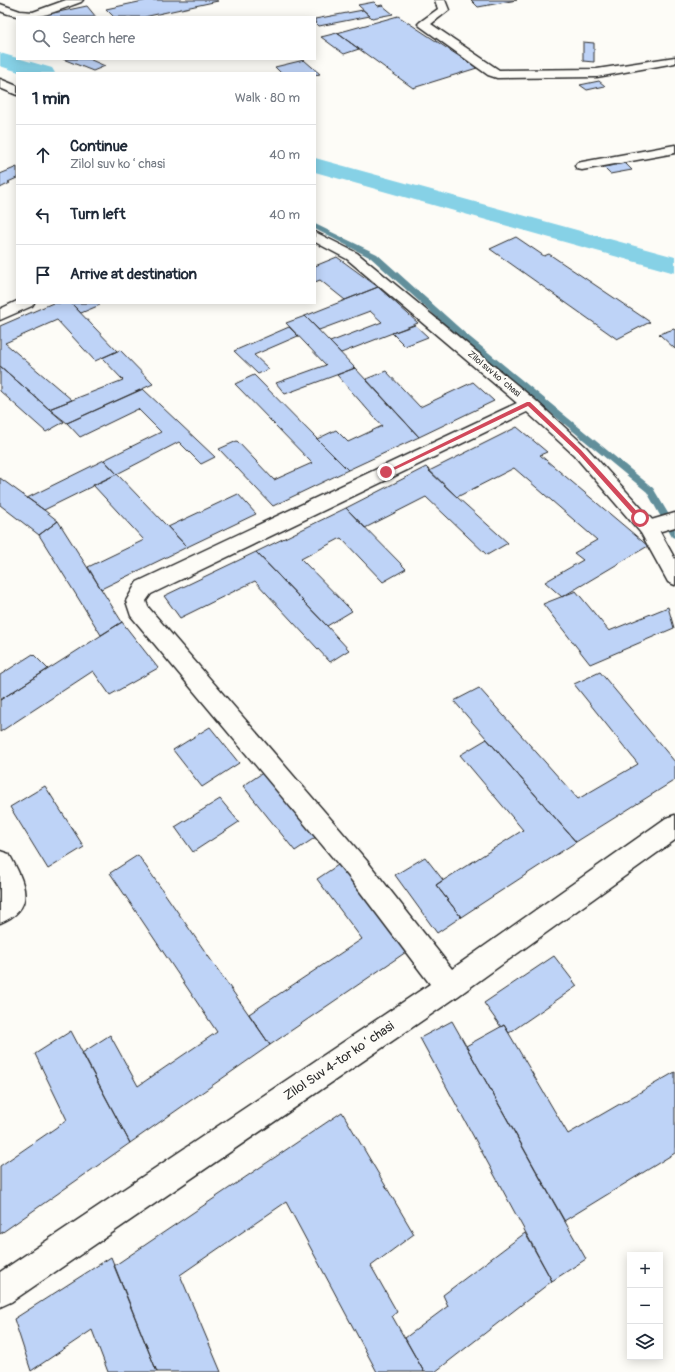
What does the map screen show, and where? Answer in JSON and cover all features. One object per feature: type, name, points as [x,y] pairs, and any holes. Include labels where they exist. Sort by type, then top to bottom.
[{"type":"street","points":[[0,7],[21,15],[27,15],[77,0]]},
{"type":"street","points":[[0,83],[16,91]]},
{"type":"street","name":"Zilol suv koʻchasi","points":[[316,237],[352,256],[529,404],[580,451],[651,527],[675,577]]},
{"type":"street","points":[[0,315],[24,304]]},
{"type":"street","points":[[449,987],[358,869],[138,610],[136,601],[144,588],[529,404]]},
{"type":"street","name":"Zilol Suv 4-tor koʻchasi","points":[[0,1291],[449,987],[675,826]]},
{"type":"street","points":[[0,862],[12,884],[14,894],[10,903],[0,911]]},
{"type":"lane","points":[[440,0],[444,10],[424,24],[497,74],[597,73],[675,60]]},
{"type":"lane","points":[[582,166],[675,149]]},
{"type":"lane","points":[[651,527],[675,520]]},
{"type":"building","points":[[148,0],[218,1],[149,16],[113,16],[106,9]]},
{"type":"building","points":[[471,0],[517,0],[478,7]]},
{"type":"building","points":[[374,2],[378,6],[382,5],[393,14],[372,18],[358,5]]},
{"type":"building","points":[[87,6],[95,16],[39,16]]},
{"type":"building","points":[[363,10],[370,16],[319,26],[316,23],[316,19]]},
{"type":"building","points":[[398,16],[477,68],[413,88],[337,33]]},
{"type":"building","points":[[337,33],[359,49],[344,54],[321,37]]},
{"type":"building","points":[[583,42],[594,43],[594,62],[583,61]]},
{"type":"building","points":[[66,60],[91,60],[105,66],[93,71]]},
{"type":"building","points":[[304,60],[320,74],[316,75],[316,72],[280,72],[275,67]]},
{"type":"building","points":[[599,81],[605,86],[587,90],[580,85]]},
{"type":"building","points":[[625,163],[632,170],[610,174],[603,167]]},
{"type":"building","points":[[16,167],[16,178],[0,188],[0,174]]},
{"type":"building","points":[[516,237],[544,256],[549,254],[650,322],[617,339],[490,249]]},
{"type":"building","points":[[337,257],[378,287],[345,300],[320,280],[316,282],[316,266]]},
{"type":"building","points":[[378,287],[418,323],[341,353],[330,342],[382,322],[370,311],[319,330],[305,316]]},
{"type":"building","points":[[51,304],[72,304],[117,351],[95,361],[57,320],[5,343],[72,400],[49,409],[0,366],[0,326]]},
{"type":"building","points":[[72,304],[100,305],[81,313]]},
{"type":"building","points":[[305,316],[355,368],[285,394],[276,383],[326,365],[286,323]]},
{"type":"building","points":[[415,325],[428,337],[405,346],[392,333]]},
{"type":"building","points":[[289,327],[298,336],[254,355],[269,369],[258,374],[234,351]]},
{"type":"building","points":[[674,329],[675,330],[675,349],[659,334]]},
{"type":"building","points":[[120,350],[153,384],[67,423],[49,409],[123,380],[102,358]]},
{"type":"building","points":[[0,366],[64,422],[46,432],[0,391]]},
{"type":"building","points":[[355,368],[419,437],[348,470],[317,439],[336,430],[348,442],[382,426],[337,375]]},
{"type":"building","points":[[386,371],[420,407],[473,382],[494,401],[419,437],[366,379]]},
{"type":"building","points":[[254,375],[348,470],[273,506],[219,449],[237,441],[274,480],[312,463],[235,384]]},
{"type":"building","points":[[143,389],[215,457],[201,464],[179,442],[117,474],[104,460],[161,432],[138,409],[80,437],[67,423]]},
{"type":"building","points":[[517,427],[547,452],[540,455],[648,546],[562,597],[545,582],[583,560],[574,553],[597,540],[514,468],[457,497],[429,471]]},
{"type":"building","points":[[104,460],[117,474],[44,510],[27,498]]},
{"type":"building","points":[[426,467],[508,543],[487,555],[426,497],[365,528],[346,508]]},
{"type":"building","points":[[117,474],[187,547],[101,589],[88,567],[144,540],[93,485]]},
{"type":"building","points":[[0,478],[58,521],[39,535],[0,505]]},
{"type":"building","points":[[238,494],[256,514],[187,547],[168,527]]},
{"type":"building","points":[[346,508],[406,569],[383,582],[341,538],[301,559],[352,611],[327,626],[256,552]]},
{"type":"building","points":[[58,521],[122,622],[101,635],[39,535]]},
{"type":"building","points":[[256,552],[349,650],[330,662],[255,581],[180,618],[164,596]]},
{"type":"building","points":[[576,591],[609,631],[668,607],[674,628],[590,664],[543,604]]},
{"type":"building","points":[[122,622],[158,668],[110,695],[93,671],[0,732],[0,700]]},
{"type":"building","points":[[33,654],[48,669],[0,700],[0,675]]},
{"type":"building","points":[[600,672],[675,762],[675,780],[576,842],[454,701],[479,688],[578,799],[638,764],[574,684]]},
{"type":"building","points":[[210,727],[239,763],[202,787],[173,750]]},
{"type":"building","points":[[487,739],[576,842],[461,917],[436,885],[523,830],[460,755]]},
{"type":"building","points":[[267,770],[319,835],[295,851],[243,786]]},
{"type":"building","points":[[45,786],[84,847],[48,869],[10,807]]},
{"type":"building","points":[[220,799],[239,822],[193,852],[175,827]]},
{"type":"building","points":[[138,855],[270,1045],[130,1143],[82,1053],[110,1035],[138,1086],[217,1032],[110,873]]},
{"type":"building","points":[[425,857],[443,880],[436,885],[461,917],[437,933],[395,875]]},
{"type":"building","points":[[341,863],[409,950],[270,1045],[249,1014],[362,939],[317,879]]},
{"type":"building","points":[[554,956],[577,986],[509,1033],[504,1025],[501,1027],[484,1003]]},
{"type":"building","points":[[452,1021],[586,1259],[552,1281],[420,1038]]},
{"type":"building","points":[[504,1025],[568,1134],[675,1072],[675,1153],[564,1221],[466,1046]]},
{"type":"building","points":[[71,1031],[130,1143],[0,1234],[0,1166],[67,1120],[35,1054]]},
{"type":"building","points":[[342,1112],[414,1234],[371,1266],[397,1312],[392,1316],[424,1372],[377,1372],[286,1202],[180,1275],[221,1372],[157,1372],[114,1266]]},
{"type":"building","points":[[525,1233],[552,1281],[435,1372],[424,1372],[405,1338],[448,1306],[443,1295]]},
{"type":"building","points":[[111,1257],[157,1372],[108,1372],[92,1330],[31,1371],[14,1319]]},
{"type":"waterway","points":[[0,59],[41,72]]},
{"type":"waterway","points":[[316,165],[675,265]]},
{"type":"waterway","points":[[316,227],[374,256],[463,336],[650,490],[675,534]]},
{"type":"route","points":[[386,472],[529,404],[580,451],[640,518]]}]
